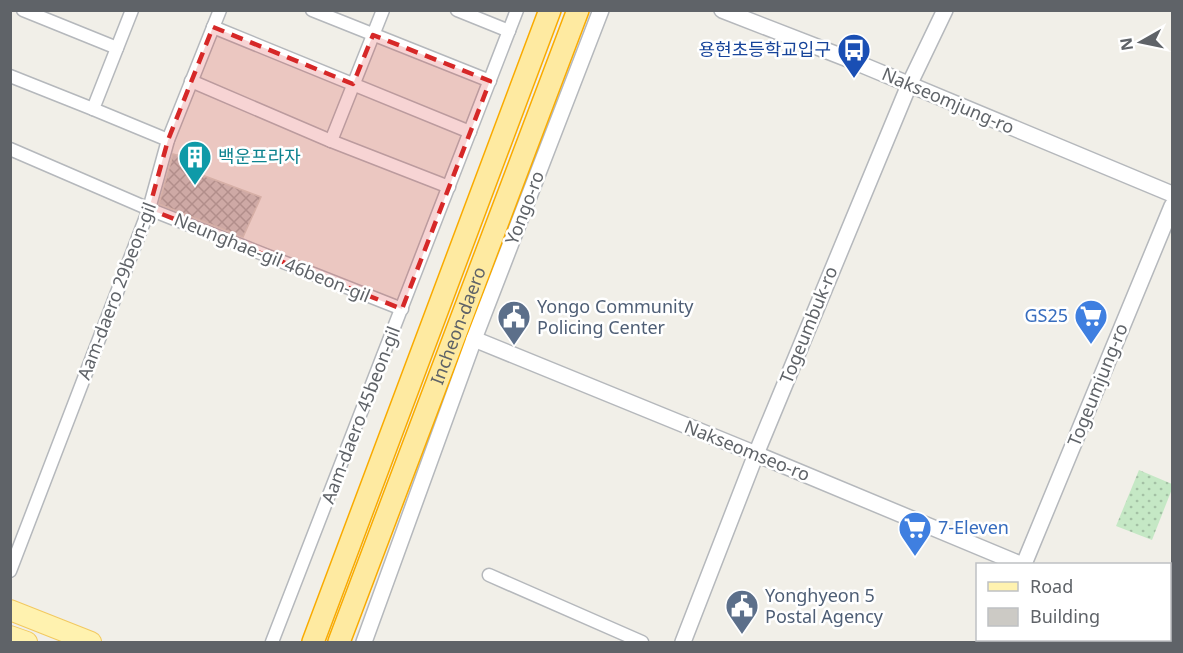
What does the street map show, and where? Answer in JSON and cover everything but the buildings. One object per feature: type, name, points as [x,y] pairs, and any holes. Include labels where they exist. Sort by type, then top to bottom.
[{"type":"highway","name":"Incheon-daero","points":[[313,642],[550,10]]},
{"type":"highway","name":"Incheon-daero","points":[[339,642],[578,10]]},
{"type":"main road","points":[[10,610],[91,642]]},
{"type":"main road","points":[[10,636],[27,642]]},
{"type":"street","points":[[23,10],[117,48]]},
{"type":"street","points":[[93,109],[132,10]]},
{"type":"street","name":"Aam-daero 29beon-gil","points":[[10,571],[149,209],[168,140],[220,10]]},
{"type":"street","points":[[312,10],[490,81]]},
{"type":"street","points":[[331,141],[383,10]]},
{"type":"street","points":[[457,10],[509,32]]},
{"type":"street","name":"Aam-daero 45beon-gil","points":[[272,642],[517,10]]},
{"type":"street","name":"Yongo-ro","points":[[364,642],[474,339],[601,10]]},
{"type":"street","name":"Nakseomjung-ro","points":[[722,10],[848,59],[1173,194]]},
{"type":"street","name":"Togeumbuk-ro","points":[[683,642],[756,454],[909,85],[945,10]]},
{"type":"street","points":[[213,27],[470,132]]},
{"type":"street","points":[[10,76],[168,140]]},
{"type":"street","points":[[191,81],[331,141],[449,187]]},
{"type":"street","name":"Neunghae-gil 46beon-gil","points":[[10,149],[149,209],[402,309]]},
{"type":"street","name":"Togeumjung-ro","points":[[1022,563],[1173,206]]},
{"type":"street","name":"Nakseomseo-ro","points":[[474,339],[1020,563]]},
{"type":"street","points":[[489,575],[642,642]]},
{"type":"highlighted area","points":[[213,27],[353,84],[373,35],[490,81],[402,309],[149,209],[168,140]]},
{"type":"green space","points":[[1139,470],[1172,484],[1152,540],[1116,526]]},
{"type":"place","name":"용현초등학교입구","points":[[854,79]]},
{"type":"place","name":"백운프라자","points":[[195,186]]},
{"type":"place","name":"GS25","points":[[1091,345]]},
{"type":"place","name":"Yongo Community Policing Center","points":[[514,346]]},
{"type":"place","name":"7-Eleven","points":[[915,557]]},
{"type":"place","name":"Yonghyeon 5 Postal Agency","points":[[742,635]]}]
